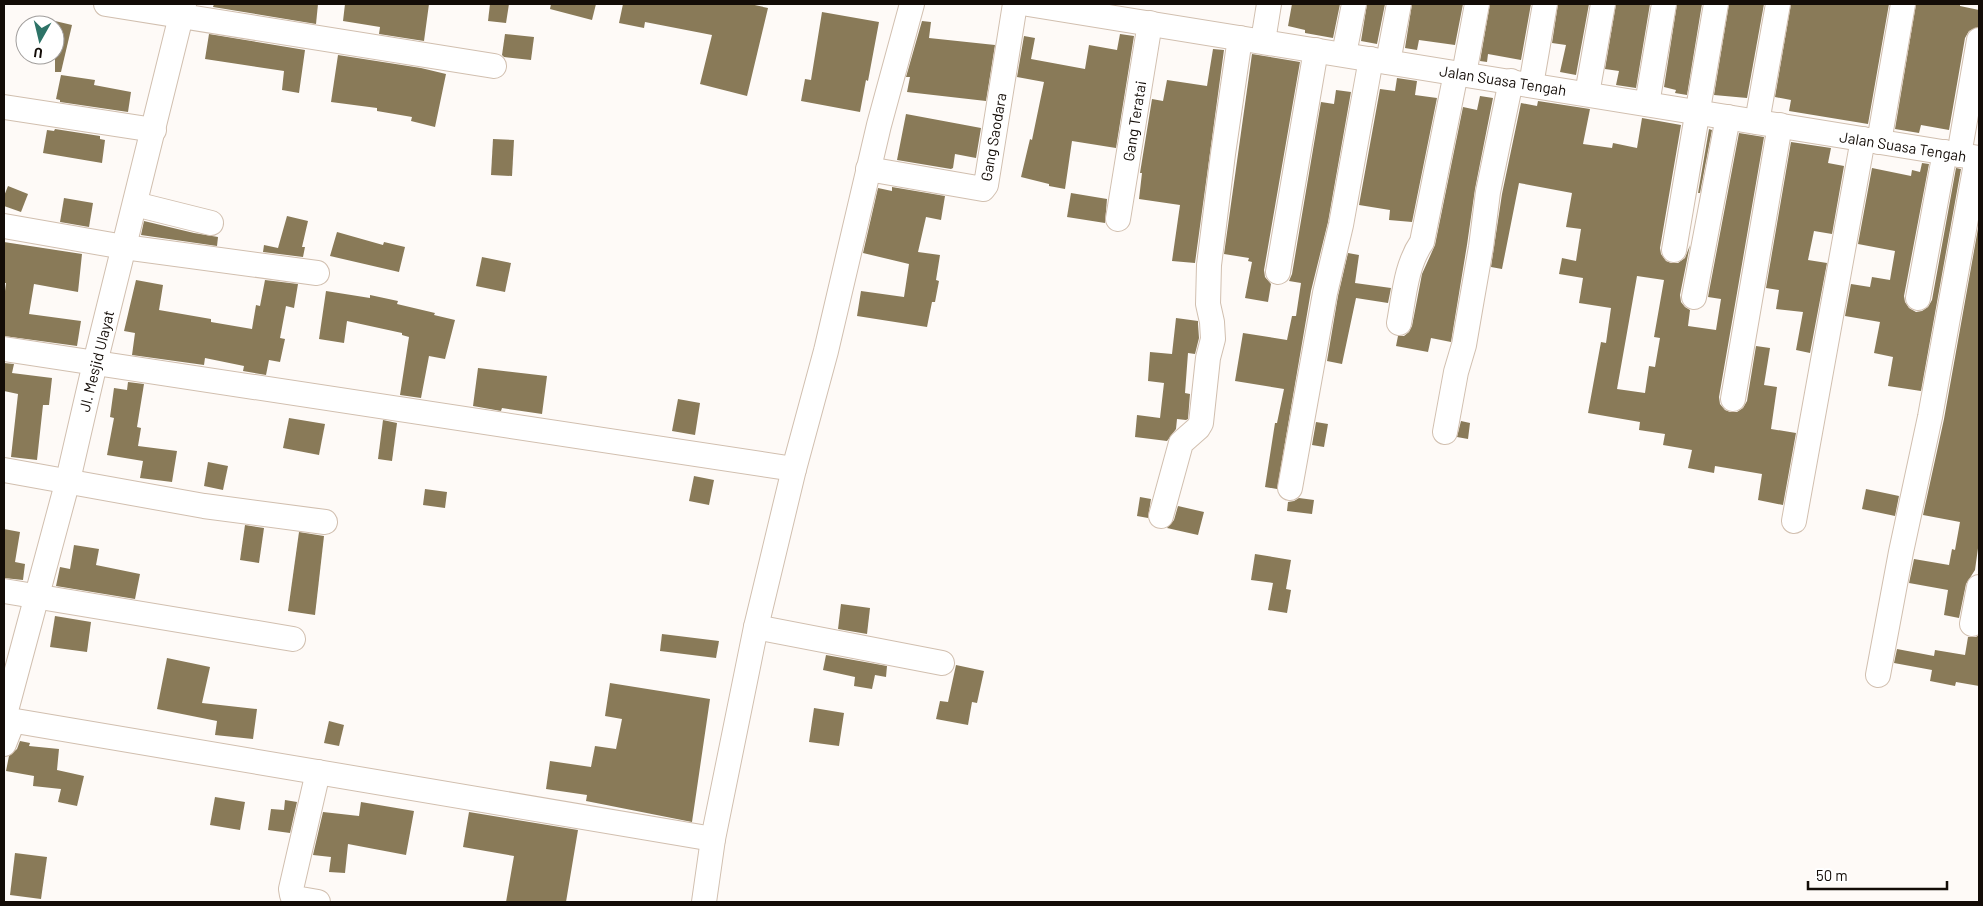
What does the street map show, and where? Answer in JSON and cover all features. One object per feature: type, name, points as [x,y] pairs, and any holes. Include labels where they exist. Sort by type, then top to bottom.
[{"type":"street","points":[[106,4],[183,9],[494,66]]},
{"type":"street","points":[[704,902],[713,839],[756,627],[794,469],[876,170],[912,4]]},
{"type":"street","name":"Gang Saodara","points":[[876,170],[983,189],[986,185],[1015,4]]},
{"type":"street","name":"Jalan Suasa Tengah","points":[[1028,4],[1072,7],[1139,16],[1252,40],[1965,156]]},
{"type":"street","points":[[1161,516],[1181,443],[1198,428],[1201,422],[1208,358],[1213,339],[1208,304],[1209,266],[1223,154],[1252,40],[1269,4]]},
{"type":"street","points":[[1344,54],[1354,4]]},
{"type":"street","points":[[1290,488],[1325,293],[1379,60],[1398,4]]},
{"type":"street","points":[[1399,323],[1406,283],[1414,253],[1422,242],[1477,4]]},
{"type":"street","points":[[1445,432],[1474,292],[1482,247],[1488,192],[1545,4]]},
{"type":"street","points":[[1587,94],[1603,4]]},
{"type":"street","points":[[1647,104],[1664,4]]},
{"type":"street","points":[[1674,250],[1716,4]]},
{"type":"street","points":[[1733,399],[1768,124],[1778,4]]},
{"type":"street","points":[[1794,521],[1871,140],[1903,4]]},
{"type":"street","name":"Jl. Mesjid Ulayat","points":[[4,744],[7,719],[37,595],[68,480],[95,362],[136,204],[183,9]]},
{"type":"street","name":"Gang Teratai","points":[[1118,219],[1139,16]]},
{"type":"street","points":[[1878,676],[1900,552],[1930,417],[1979,40]]},
{"type":"street","points":[[1278,272],[1316,50]]},
{"type":"street","points":[[4,107],[154,130]]},
{"type":"street","points":[[1694,297],[1728,117]]},
{"type":"street","points":[[1918,298],[1965,156]]},
{"type":"street","points":[[136,204],[211,223]]},
{"type":"street","points":[[4,226],[124,247],[317,273]]},
{"type":"street","points":[[4,348],[794,469]]},
{"type":"street","points":[[4,470],[204,506],[325,522]]},
{"type":"street","points":[[1972,624],[1979,587]]},
{"type":"street","points":[[4,591],[293,639]]},
{"type":"street","points":[[756,627],[942,663]]},
{"type":"street","points":[[7,719],[713,839]]},
{"type":"street","points":[[318,772],[291,894],[295,898],[318,902]]},
{"type":"building","points":[[214,4],[318,4],[316,24],[213,7]]},
{"type":"building","points":[[345,4],[429,4],[424,41],[379,34],[380,27],[343,21]]},
{"type":"building","points":[[490,4],[509,4],[506,23],[488,21]]},
{"type":"building","points":[[551,4],[596,4],[592,20],[550,9]]},
{"type":"building","points":[[623,4],[750,4],[768,8],[747,96],[700,84],[712,35],[645,22],[644,28],[619,23]]},
{"type":"building","points":[[1292,4],[1340,4],[1333,38],[1305,33],[1305,30],[1288,26]]},
{"type":"building","points":[[1367,4],[1385,4],[1377,44],[1361,41]]},
{"type":"building","points":[[1412,4],[1463,4],[1455,45],[1419,40],[1417,50],[1405,48]]},
{"type":"building","points":[[1490,4],[1531,4],[1521,60],[1488,54],[1487,62],[1480,61]]},
{"type":"building","points":[[1558,4],[1589,4],[1576,75],[1560,72],[1566,45],[1552,43]]},
{"type":"building","points":[[1616,4],[1650,4],[1636,88],[1616,85],[1619,71],[1605,69]]},
{"type":"building","points":[[1677,4],[1702,4],[1687,95],[1675,93],[1676,90],[1664,87]]},
{"type":"building","points":[[1729,4],[1764,4],[1747,98],[1714,95]]},
{"type":"building","points":[[1791,4],[1889,4],[1868,124],[1789,111],[1791,100],[1775,97]]},
{"type":"building","points":[[1916,4],[1960,4],[1960,6],[1979,10],[1979,27],[1969,31],[1965,38],[1949,130],[1921,125],[1919,133],[1895,129]]},
{"type":"building","points":[[822,12],[879,22],[860,112],[801,101],[805,79],[811,80]]},
{"type":"building","points":[[922,21],[931,22],[929,38],[995,45],[986,101],[907,92],[910,77],[906,77]]},
{"type":"building","points":[[65,23],[72,25],[65,55]]},
{"type":"building","points":[[209,34],[305,50],[299,93],[282,90],[284,71],[205,59]]},
{"type":"building","points":[[505,34],[534,37],[531,60],[504,57],[502,55]]},
{"type":"building","points":[[1120,34],[1134,36],[1116,148],[1072,141],[1065,189],[1021,177],[1030,139],[1032,140],[1044,82],[1017,77],[1024,36],[1035,38],[1031,59],[1085,69],[1089,45],[1117,50]]},
{"type":"building","points":[[1213,49],[1224,50],[1195,263],[1172,261],[1180,205],[1139,199],[1142,173],[1140,173],[1152,99],[1163,101],[1167,80],[1207,86]]},
{"type":"building","points":[[1252,54],[1300,62],[1264,270],[1265,277],[1271,284],[1268,302],[1245,298],[1252,262],[1248,261],[1249,258],[1224,254]]},
{"type":"building","points":[[338,55],[421,68],[446,74],[435,127],[411,121],[412,117],[377,111],[377,108],[331,102]]},
{"type":"building","points":[[55,65],[63,65],[61,72],[55,72]]},
{"type":"building","points":[[61,75],[95,80],[94,85],[131,92],[128,112],[60,102],[60,100],[56,99]]},
{"type":"building","points":[[1397,78],[1417,81],[1415,95],[1437,98],[1412,222],[1389,220],[1390,210],[1359,205],[1380,89],[1395,91]]},
{"type":"building","points":[[1336,90],[1351,92],[1328,222],[1311,291],[1277,489],[1265,487],[1275,423],[1277,423],[1284,389],[1235,381],[1243,333],[1287,340],[1292,316],[1296,316],[1301,283],[1289,281],[1292,274],[1321,102],[1334,104]]},
{"type":"building","points":[[1480,96],[1493,98],[1475,189],[1451,342],[1431,338],[1428,352],[1396,346],[1398,336],[1404,336],[1412,326],[1422,274],[1435,245],[1463,107],[1477,110]]},
{"type":"building","points":[[1538,101],[1590,109],[1583,144],[1612,148],[1613,143],[1637,148],[1642,118],[1681,125],[1660,248],[1661,254],[1666,261],[1678,263],[1685,258],[1690,245],[1680,295],[1681,302],[1690,310],[1688,326],[1716,330],[1721,299],[1708,297],[1739,133],[1764,137],[1719,397],[1720,404],[1725,410],[1737,412],[1743,408],[1747,401],[1756,346],[1770,348],[1764,385],[1777,387],[1771,429],[1796,433],[1783,505],[1758,500],[1762,474],[1715,466],[1714,473],[1688,468],[1692,450],[1663,445],[1665,434],[1639,430],[1640,422],[1588,413],[1601,342],[1606,343],[1611,308],[1579,303],[1583,278],[1559,274],[1562,258],[1576,261],[1581,229],[1566,227],[1572,193],[1519,183],[1502,269],[1491,267],[1502,194],[1521,103],[1537,106]],"holes":[[[1637,276],[1664,280],[1654,337],[1660,338],[1655,367],[1649,366],[1645,393],[1617,389]]]},
{"type":"building","points":[[906,114],[981,128],[976,158],[955,154],[953,168],[951,169],[897,160]]},
{"type":"building","points":[[55,129],[100,136],[100,139],[105,140],[102,163],[43,153],[47,130],[54,131]]},
{"type":"building","points":[[1709,129],[1712,130],[1700,193],[1698,193]]},
{"type":"building","points":[[493,139],[514,140],[512,176],[491,175]]},
{"type":"building","points":[[1791,142],[1831,148],[1828,163],[1844,166],[1832,234],[1814,231],[1808,260],[1827,263],[1810,353],[1796,350],[1803,312],[1776,309],[1779,290],[1766,288]]},
{"type":"building","points":[[1922,163],[1929,164],[1904,296],[1909,308],[1916,312],[1928,307],[1932,300],[1956,168],[1961,169],[1921,391],[1888,386],[1893,357],[1874,353],[1880,322],[1845,316],[1851,284],[1870,287],[1872,277],[1890,280],[1895,251],[1858,244],[1872,168],[1911,176],[1912,170],[1920,172]]},
{"type":"building","points":[[8,186],[28,194],[21,212],[4,206],[4,196]]},
{"type":"building","points":[[892,187],[945,196],[941,220],[926,217],[918,252],[940,255],[936,280],[939,281],[927,327],[857,316],[861,291],[904,297],[909,264],[863,253],[878,188],[892,191]]},
{"type":"building","points":[[1071,193],[1107,199],[1105,223],[1067,217]]},
{"type":"building","points":[[64,198],[93,203],[89,227],[60,222]]},
{"type":"building","points":[[287,216],[308,221],[302,247],[305,247],[303,257],[263,252],[264,245],[278,248]]},
{"type":"building","points":[[144,221],[218,237],[217,246],[141,235]]},
{"type":"building","points":[[1979,223],[1979,541],[1975,570],[1966,584],[1959,618],[1944,615],[1948,590],[1909,583],[1914,559],[1949,565],[1952,549],[1955,550],[1960,522],[1923,515],[1944,419]]},
{"type":"building","points":[[337,232],[383,245],[384,242],[405,247],[399,272],[330,256]]},
{"type":"building","points":[[4,242],[82,254],[78,292],[34,284],[29,314],[81,321],[77,346],[4,336],[6,283],[4,283]]},
{"type":"building","points":[[1348,253],[1359,255],[1355,283],[1391,288],[1388,303],[1356,298],[1342,364],[1327,361],[1338,296]]},
{"type":"building","points":[[482,257],[511,263],[505,292],[476,286]]},
{"type":"building","points":[[136,280],[163,285],[159,310],[211,319],[211,322],[252,329],[256,305],[260,306],[265,280],[298,284],[294,308],[286,306],[280,338],[285,339],[280,362],[269,360],[266,375],[243,371],[244,366],[205,358],[204,365],[132,355],[135,333],[124,331]]},
{"type":"building","points":[[326,291],[370,298],[370,295],[398,301],[397,304],[455,320],[445,359],[429,356],[421,398],[400,395],[409,337],[402,335],[402,333],[347,321],[344,343],[319,339]]},
{"type":"building","points":[[1176,318],[1198,321],[1199,338],[1195,354],[1188,353],[1185,393],[1190,394],[1188,419],[1177,419],[1176,429],[1167,441],[1135,437],[1137,415],[1160,418],[1164,383],[1148,381],[1150,352],[1172,354]]},
{"type":"building","points":[[4,363],[14,364],[12,373],[52,378],[49,405],[43,405],[37,460],[11,457],[18,394],[4,391]]},
{"type":"building","points":[[478,368],[547,376],[542,414],[502,408],[501,411],[473,406]]},
{"type":"building","points":[[128,382],[144,384],[137,427],[141,428],[138,446],[177,451],[172,482],[140,478],[143,461],[107,455],[114,418],[110,417],[114,388],[127,390]]},
{"type":"building","points":[[678,399],[700,403],[695,435],[672,431]]},
{"type":"building","points":[[289,418],[325,424],[319,455],[283,448]]},
{"type":"building","points":[[383,420],[397,423],[392,461],[378,459]]},
{"type":"building","points":[[1461,421],[1470,423],[1468,439],[1457,437]]},
{"type":"building","points":[[1316,422],[1328,424],[1324,447],[1312,445]]},
{"type":"building","points":[[208,462],[228,466],[223,490],[204,486]]},
{"type":"building","points":[[694,476],[714,480],[709,505],[689,501]]},
{"type":"building","points":[[425,489],[447,492],[445,508],[423,505]]},
{"type":"building","points":[[1866,489],[1899,496],[1895,516],[1862,509]]},
{"type":"building","points":[[1140,497],[1151,499],[1148,518],[1137,516]]},
{"type":"building","points":[[1299,498],[1314,500],[1312,514],[1287,511],[1288,502]]},
{"type":"building","points":[[1178,506],[1204,512],[1198,535],[1167,528],[1174,520]]},
{"type":"building","points":[[245,525],[264,528],[259,563],[240,560]]},
{"type":"building","points":[[4,529],[20,532],[15,562],[25,564],[23,580],[4,578]]},
{"type":"building","points":[[299,532],[324,536],[315,615],[288,611]]},
{"type":"building","points":[[74,545],[99,549],[96,565],[140,574],[135,599],[56,586],[60,567],[70,569]]},
{"type":"building","points":[[1255,554],[1291,560],[1286,589],[1291,590],[1287,613],[1268,610],[1273,583],[1251,580]]},
{"type":"building","points":[[841,604],[870,608],[867,634],[838,629]]},
{"type":"building","points":[[55,616],[91,622],[87,652],[50,647]]},
{"type":"building","points":[[662,634],[719,641],[716,658],[660,651]]},
{"type":"building","points":[[1979,635],[1979,686],[1956,682],[1955,686],[1930,681],[1932,670],[1894,663],[1897,649],[1934,656],[1935,650],[1965,655],[1968,637]]},
{"type":"building","points":[[826,655],[887,666],[886,677],[875,675],[872,689],[854,686],[855,677],[823,670]]},
{"type":"building","points":[[167,658],[210,667],[202,703],[257,709],[253,739],[215,735],[217,721],[157,709]]},
{"type":"building","points":[[956,665],[984,671],[977,703],[972,702],[968,725],[936,719],[940,701],[948,702]]},
{"type":"building","points":[[610,683],[710,699],[692,822],[586,801],[587,795],[546,789],[550,761],[591,767],[595,746],[616,749],[622,719],[605,716]]},
{"type":"building","points":[[814,708],[844,713],[839,746],[809,742]]},
{"type":"building","points":[[329,721],[344,725],[339,746],[324,743]]},
{"type":"building","points":[[20,741],[30,743],[29,746],[59,749],[57,770],[84,776],[77,806],[58,802],[61,789],[33,786],[34,776],[6,771],[9,756],[17,749]]},
{"type":"building","points":[[215,797],[245,802],[240,830],[210,825]]},
{"type":"building","points":[[285,800],[297,802],[290,833],[268,830],[271,809],[284,810]]},
{"type":"building","points":[[361,802],[414,811],[406,855],[348,844],[345,873],[329,872],[331,857],[313,855],[323,812],[359,816]]},
{"type":"building","points":[[469,812],[578,830],[566,902],[506,902],[514,856],[463,847]]},
{"type":"building","points":[[15,853],[47,857],[41,899],[10,895]]}]
